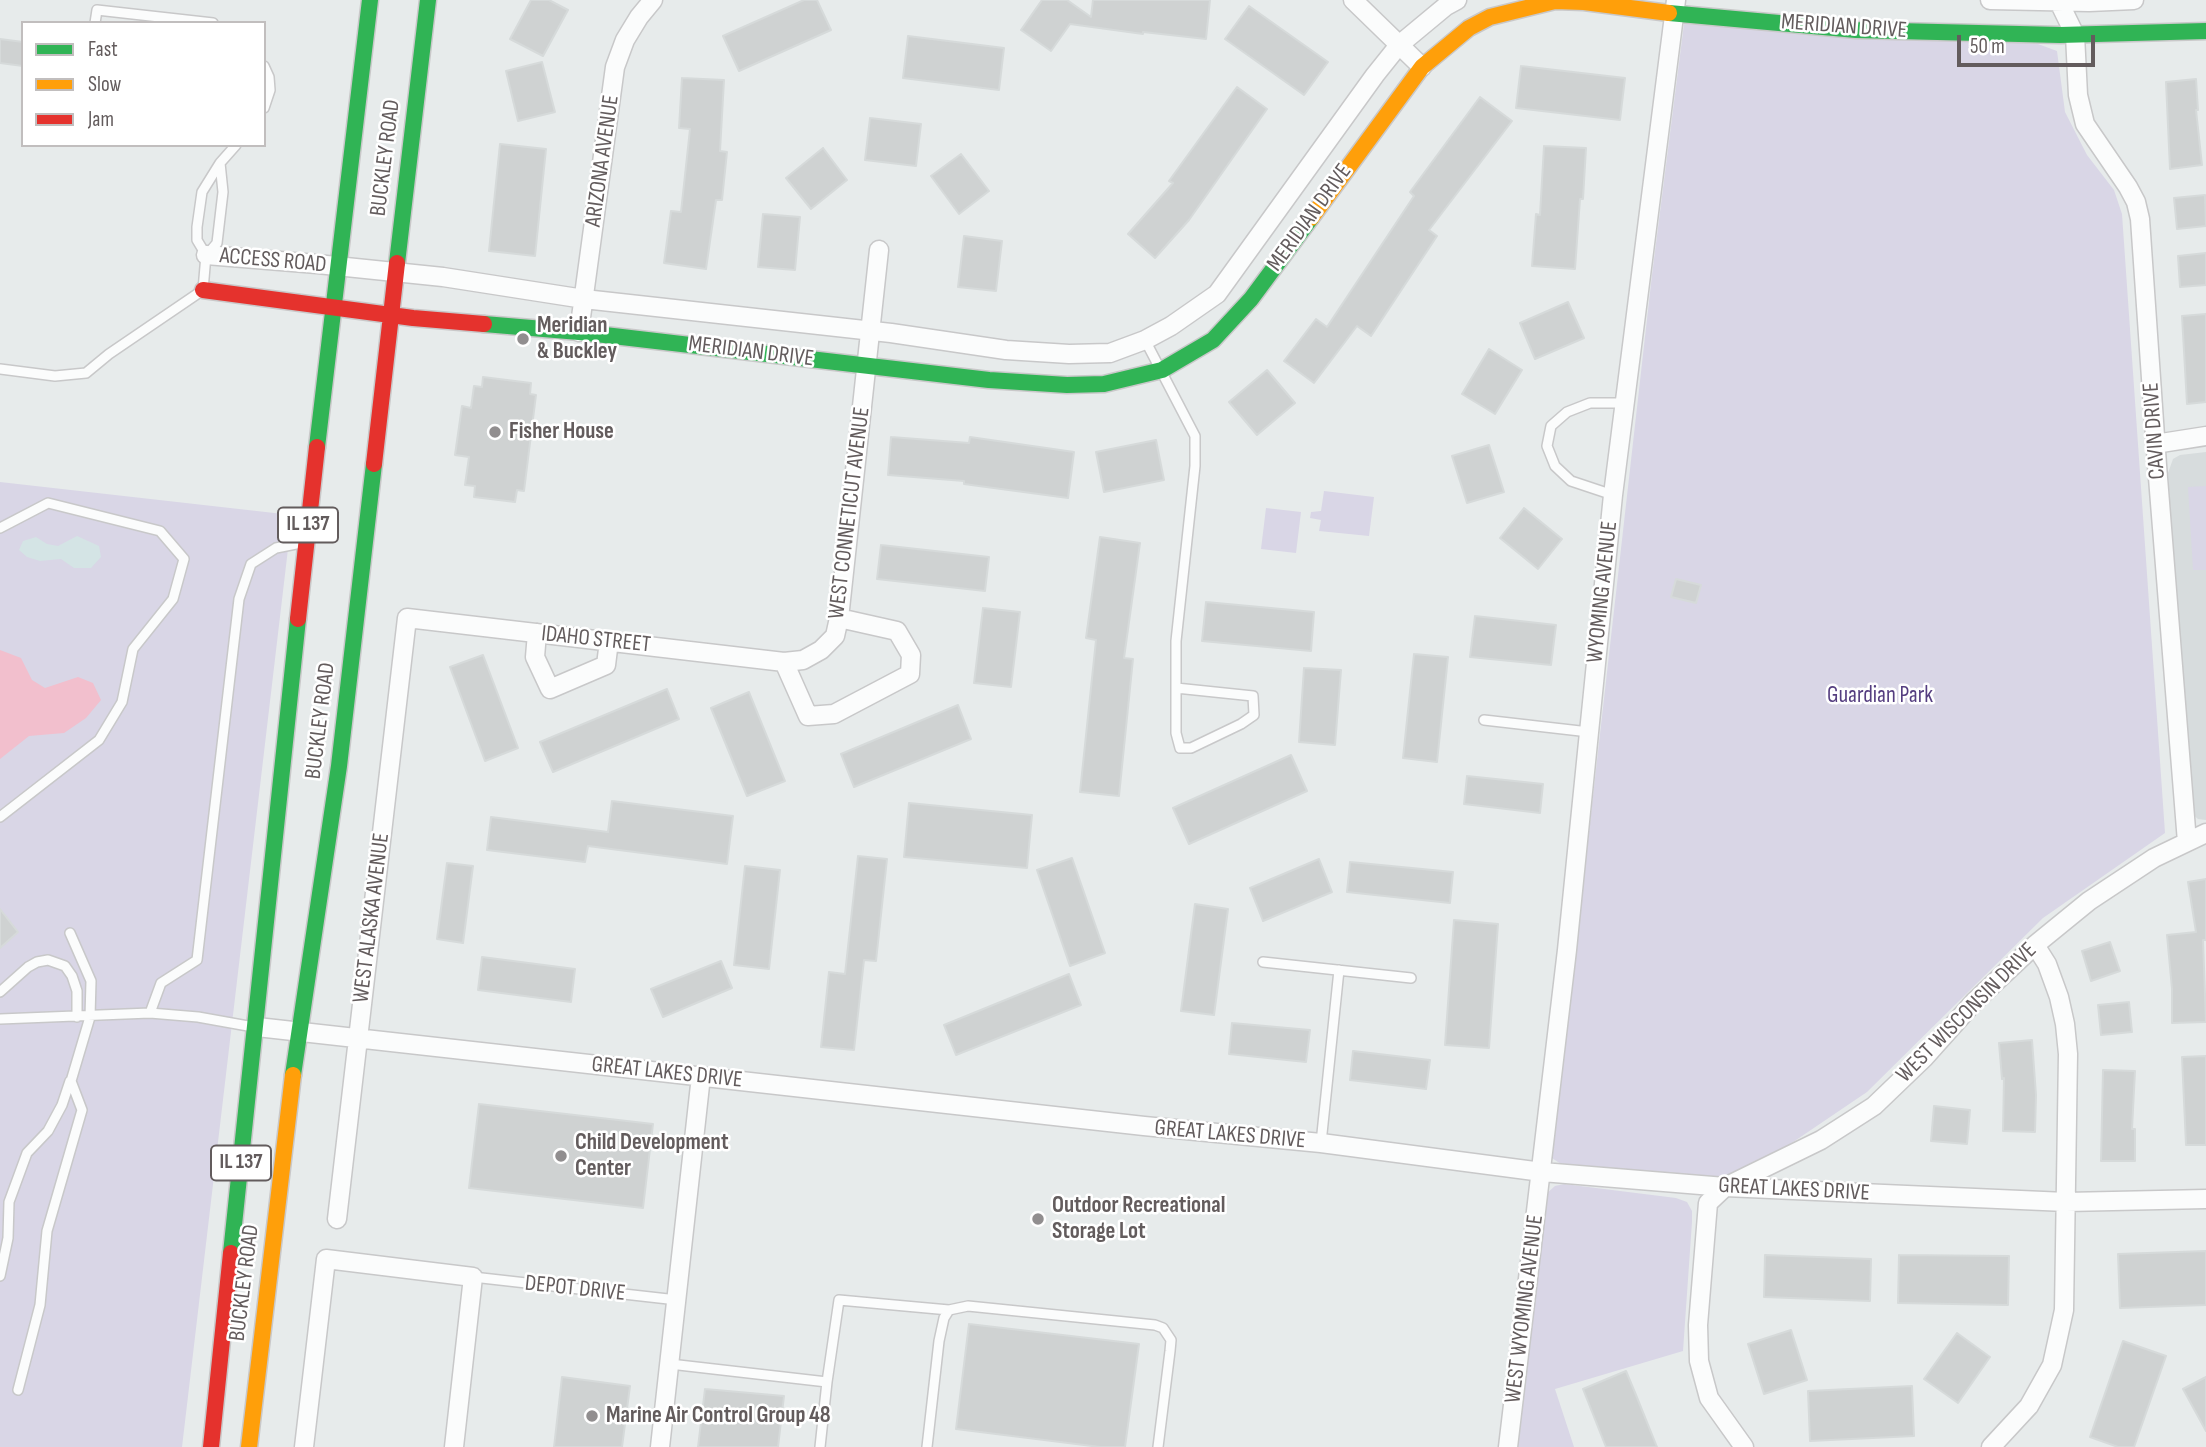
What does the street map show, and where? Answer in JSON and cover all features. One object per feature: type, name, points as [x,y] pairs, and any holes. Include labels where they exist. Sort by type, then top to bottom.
[{"type":"main road","name":"BUCKLEY ROAD","points":[[211,1447],[306,542],[370,0]]},
{"type":"main road","name":"BUCKLEY ROAD","points":[[249,1447],[298,1030],[339,766],[428,0]]},
{"type":"main road","name":"MERIDIAN DRIVE","points":[[390,315],[579,332],[989,380],[1067,385],[1104,384],[1162,370],[1213,340],[1251,299],[1422,67],[1469,28],[1487,9],[1555,1],[1675,7],[1856,30],[2075,35],[2206,31]]},
{"type":"main road","name":"ACCESS ROAD","points":[[202,290],[390,315]]},
{"type":"street","name":"ARIZONA AVENUE","points":[[579,332],[615,67],[625,40],[639,16],[653,0]]},
{"type":"street","points":[[1353,0],[1422,67]]},
{"type":"street","name":"MERIDIAN DRIVE","points":[[395,273],[443,277],[584,299],[870,331],[1006,350],[1069,354],[1111,353],[1146,341],[1217,294],[1399,45],[1457,0]]},
{"type":"street","points":[[1990,0],[2134,0]]},
{"type":"street","name":"CAVIN DRIVE","points":[[2057,1],[2075,35],[2078,95],[2085,124],[2128,187],[2136,202],[2140,219],[2187,842]]},
{"type":"street","name":"CAVIN DRIVE","points":[[2075,35],[2089,1]]},
{"type":"street","name":"WYOMING AVENUE","points":[[1542,1172],[1613,495],[1675,7]]},
{"type":"street","name":"WEST CONNETICUT AVENUE","points":[[785,662],[803,660],[821,650],[835,636],[879,250]]},
{"type":"street","name":"ACCESS ROAD","points":[[206,255],[395,273]]},
{"type":"street","points":[[2155,444],[2206,436]]},
{"type":"street","name":"IDAHO STREET","points":[[407,618],[785,662]]},
{"type":"street","name":"WEST ALASKA AVENUE","points":[[337,1219],[407,618]]},
{"type":"street","points":[[785,662],[808,716],[834,713],[910,674],[911,655],[897,631],[839,618]]},
{"type":"street","points":[[537,633],[535,657],[550,688],[607,665],[609,641]]},
{"type":"street","name":"WEST WISCONSIN DRIVE","points":[[1725,1186],[1821,1140],[1874,1106],[1924,1058],[1974,1002],[2035,945],[2089,901],[2154,858],[2206,833]]},
{"type":"street","points":[[1991,1447],[2029,1406],[2052,1365],[2064,1310],[2068,1054],[2059,997],[2047,964],[2035,945]]},
{"type":"street","name":"GREAT LAKES DRIVE","points":[[257,1027],[1144,1126],[1321,1143],[1542,1172],[1725,1186],[2066,1202],[2206,1199]]},
{"type":"street","points":[[660,1447],[701,1076]]},
{"type":"street","name":"WEST WYOMING AVENUE","points":[[1508,1447],[1542,1172]]},
{"type":"street","points":[[1725,1186],[1708,1203],[1698,1325],[1699,1361],[1709,1398],[1744,1447]]},
{"type":"street","name":"DEPOT DRIVE","points":[[304,1447],[326,1259],[473,1277]]},
{"type":"street","points":[[454,1447],[473,1277]]},
{"type":"lane","points":[[95,21],[97,10],[195,21]]},
{"type":"lane","points":[[266,70],[270,90],[266,102]]},
{"type":"lane","points":[[206,255],[197,240],[202,192],[220,163],[234,147]]},
{"type":"lane","points":[[0,369],[55,376],[86,373],[202,290],[206,255],[217,243],[223,192],[220,163]]},
{"type":"lane","points":[[1146,341],[1195,436],[1195,466],[1176,641],[1176,688],[1176,733],[1180,748],[1191,748],[1254,715],[1253,696],[1176,688]]},
{"type":"lane","points":[[1613,495],[1571,481],[1555,466],[1547,446],[1551,426],[1567,412],[1590,403],[1625,403]]},
{"type":"lane","points":[[0,528],[48,503],[160,531],[184,559],[173,599],[133,649],[122,702],[99,740],[0,817]]},
{"type":"lane","points":[[150,1013],[161,983],[197,960],[239,599],[251,564],[275,548],[306,542]]},
{"type":"lane","points":[[1484,720],[1588,732]]},
{"type":"lane","points":[[0,1276],[8,1238],[9,1202],[27,1153],[48,1131],[62,1105],[90,1017],[91,981],[70,933]]},
{"type":"lane","points":[[0,992],[28,967],[48,960],[65,966],[72,976],[76,991],[77,1017]]},
{"type":"lane","points":[[1263,962],[1411,978]]},
{"type":"lane","points":[[1321,1143],[1339,970]]},
{"type":"lane","points":[[0,1019],[150,1013],[198,1017],[257,1027]]},
{"type":"lane","points":[[18,1390],[40,1305],[47,1231],[82,1110],[71,1081]]},
{"type":"lane","name":"DEPOT DRIVE","points":[[473,1277],[677,1300]]},
{"type":"lane","points":[[820,1447],[839,1300],[949,1310],[968,1306],[1163,1328],[1171,1340],[1171,1351],[1158,1447]]},
{"type":"lane","points":[[927,1447],[939,1341],[944,1318],[949,1310]]},
{"type":"lane","points":[[670,1364],[827,1382]]},
{"type":"shaded area","points":[[2206,452],[2206,820],[2198,819],[2192,814],[2190,806],[2168,473],[2173,459],[2180,455]]},
{"type":"shaded area","points":[[0,650],[21,658],[32,680],[45,688],[78,677],[93,683],[101,700],[86,718],[64,733],[29,736],[0,759]]},
{"type":"green space","name":"Guardian Park","points":[[1684,24],[2038,44],[2057,51],[2065,112],[2087,155],[2114,190],[2122,214],[2165,833],[2043,918],[1867,1092],[1737,1180],[1561,1164],[1552,1158],[1652,275]]},
{"type":"green space","points":[[0,482],[292,515],[182,1447],[0,1447]]},
{"type":"green space","points":[[2206,486],[2206,570],[2193,570],[2188,487]]},
{"type":"green space","points":[[1324,491],[1374,497],[1369,536],[1319,531],[1321,520],[1310,518],[1311,512],[1321,511]]},
{"type":"green space","points":[[1266,508],[1301,512],[1296,553],[1261,549]]},
{"type":"green space","points":[[1564,1184],[1676,1198],[1687,1202],[1692,1211],[1692,1222],[1683,1351],[1555,1389],[1574,1447],[1517,1447],[1546,1194],[1555,1186]]},
{"type":"sand","points":[[77,536],[99,546],[101,557],[91,568],[74,568],[61,559],[40,561],[27,557],[19,550],[23,541],[36,537],[47,544],[58,546]]},
{"type":"building","points":[[531,0],[549,0],[568,10],[543,56],[510,39]]},
{"type":"building","points":[[804,0],[817,0],[831,30],[739,71],[723,36]]},
{"type":"building","points":[[1042,0],[1067,0],[1091,17],[1093,0],[1210,0],[1206,39],[1070,24],[1051,51],[1021,30]]},
{"type":"building","points":[[1249,6],[1328,62],[1304,95],[1225,39]]},
{"type":"building","points":[[908,36],[1004,48],[999,90],[903,78]]},
{"type":"building","points":[[0,39],[21,42],[21,66],[0,63]]},
{"type":"building","points":[[542,62],[555,112],[518,121],[506,71]]},
{"type":"building","points":[[1521,66],[1625,78],[1620,120],[1516,108]]},
{"type":"building","points":[[682,78],[724,80],[720,151],[727,152],[722,200],[716,200],[706,269],[664,263],[671,211],[681,212],[690,129],[679,128]]},
{"type":"building","points":[[2196,79],[2196,110],[2202,165],[2170,169],[2166,82]]},
{"type":"building","points":[[1237,87],[1267,109],[1189,220],[1155,258],[1128,234],[1173,183],[1169,181]]},
{"type":"building","points":[[1480,97],[1512,121],[1429,230],[1437,236],[1371,336],[1357,326],[1314,383],[1284,361],[1316,319],[1327,327],[1414,196],[1410,192]]},
{"type":"building","points":[[870,118],[921,124],[916,166],[865,160]]},
{"type":"building","points":[[500,144],[546,149],[535,256],[489,251]]},
{"type":"building","points":[[1544,146],[1586,148],[1575,269],[1532,266],[1536,214],[1540,215]]},
{"type":"building","points":[[823,148],[847,180],[811,209],[786,178]]},
{"type":"building","points":[[961,154],[989,191],[959,214],[931,176]]},
{"type":"building","points":[[2205,195],[2206,226],[2177,229],[2174,198]]},
{"type":"building","points":[[763,214],[800,217],[795,270],[758,267]]},
{"type":"building","points":[[964,236],[1002,241],[996,291],[958,287]]},
{"type":"building","points":[[2206,253],[2206,285],[2180,287],[2178,256]]},
{"type":"building","points":[[1568,302],[1584,338],[1535,359],[1520,323]]},
{"type":"building","points":[[2206,314],[2206,402],[2187,404],[2182,316]]},
{"type":"building","points":[[1489,349],[1522,370],[1495,414],[1462,394]]},
{"type":"building","points":[[1267,370],[1295,403],[1257,435],[1229,402]]},
{"type":"building","name":"Fisher House","points":[[483,377],[531,383],[530,394],[536,395],[524,491],[517,490],[515,502],[474,497],[475,486],[465,485],[469,457],[455,455],[462,406],[471,408],[474,386],[482,387]]},
{"type":"building","points":[[891,437],[969,443],[970,437],[1074,452],[1068,498],[964,484],[964,481],[888,475]]},
{"type":"building","points":[[1156,440],[1164,480],[1104,492],[1096,452]]},
{"type":"building","points":[[1489,445],[1504,492],[1467,503],[1452,456]]},
{"type":"building","points":[[1524,508],[1562,539],[1538,569],[1500,538]]},
{"type":"building","points":[[1100,537],[1140,543],[1124,658],[1133,659],[1119,796],[1080,792],[1096,640],[1086,638]]},
{"type":"building","points":[[881,545],[989,557],[985,591],[877,579]]},
{"type":"building","points":[[1676,579],[1701,585],[1696,603],[1671,597]]},
{"type":"building","points":[[1206,602],[1314,612],[1311,651],[1202,641]]},
{"type":"building","points":[[983,608],[1020,612],[1011,687],[974,683]]},
{"type":"building","points":[[1475,616],[1556,625],[1551,665],[1470,657]]},
{"type":"building","points":[[1414,654],[1448,657],[1437,762],[1403,758]]},
{"type":"building","points":[[483,655],[518,748],[485,761],[450,667]]},
{"type":"building","points":[[1304,668],[1341,670],[1335,745],[1299,742]]},
{"type":"building","points":[[667,689],[679,719],[553,772],[540,742]]},
{"type":"building","points":[[749,692],[785,781],[747,796],[711,708]]},
{"type":"building","points":[[958,705],[971,739],[854,787],[841,754]]},
{"type":"building","points":[[1291,755],[1307,791],[1189,844],[1173,808]]},
{"type":"building","points":[[1467,776],[1543,784],[1540,813],[1464,804]]},
{"type":"building","points":[[612,801],[733,816],[727,864],[588,846],[585,862],[487,850],[491,817],[608,832]]},
{"type":"building","points":[[909,803],[1032,815],[1027,868],[904,857]]},
{"type":"building","points":[[858,856],[887,859],[876,961],[864,960],[854,1050],[821,1047],[829,972],[845,974]]},
{"type":"building","points":[[1072,858],[1105,953],[1070,966],[1037,870]]},
{"type":"building","points":[[1319,859],[1332,892],[1263,921],[1250,888]]},
{"type":"building","points":[[1350,862],[1453,872],[1450,903],[1347,892]]},
{"type":"building","points":[[447,863],[473,866],[463,943],[437,939]]},
{"type":"building","points":[[745,866],[780,870],[769,969],[734,965]]},
{"type":"building","points":[[2206,879],[2206,940],[2203,940],[2206,1022],[2172,1023],[2167,935],[2196,932],[2188,882]]},
{"type":"building","points":[[1195,904],[1228,909],[1214,1015],[1181,1011]]},
{"type":"building","points":[[0,909],[18,932],[0,948]]},
{"type":"building","points":[[1454,920],[1498,924],[1489,1048],[1445,1045]]},
{"type":"building","points":[[2110,942],[2120,971],[2091,981],[2082,951]]},
{"type":"building","points":[[482,957],[575,969],[571,1002],[478,990]]},
{"type":"building","points":[[721,961],[732,988],[663,1017],[651,989]]},
{"type":"building","points":[[1069,974],[1081,1005],[956,1055],[944,1025]]},
{"type":"building","points":[[2129,1002],[2132,1032],[2101,1035],[2098,1005]]},
{"type":"building","points":[[1232,1023],[1310,1030],[1306,1062],[1229,1054]]},
{"type":"building","points":[[2032,1040],[2036,1095],[2035,1132],[2003,1131],[2004,1078],[2002,1079],[1999,1043]]},
{"type":"building","points":[[1353,1051],[1430,1060],[1426,1089],[1350,1080]]},
{"type":"building","points":[[2206,1056],[2206,1145],[2186,1145],[2182,1057]]},
{"type":"building","points":[[2103,1070],[2135,1071],[2132,1129],[2135,1129],[2135,1161],[2101,1161]]},
{"type":"building","name":"Child Development Center","points":[[479,1104],[653,1124],[643,1208],[469,1188]]},
{"type":"building","points":[[1934,1106],[1970,1110],[1967,1144],[1931,1141]]},
{"type":"building","points":[[2206,1251],[2206,1305],[2120,1308],[2118,1254]]},
{"type":"building","points":[[1765,1255],[1871,1259],[1870,1301],[1764,1297]]},
{"type":"building","points":[[1899,1255],[2009,1256],[2008,1305],[1898,1303]]},
{"type":"building","points":[[969,1324],[1139,1344],[1125,1447],[1100,1447],[956,1429]]},
{"type":"building","points":[[1791,1330],[1807,1380],[1764,1394],[1748,1344]]},
{"type":"building","points":[[1957,1333],[1990,1357],[1958,1403],[1924,1379]]},
{"type":"building","points":[[2123,1341],[2166,1356],[2134,1447],[2118,1447],[2090,1437]]},
{"type":"building","points":[[1626,1371],[1657,1447],[1606,1447],[1583,1389]]},
{"type":"building","name":"Marine Air Control Group 48","points":[[562,1377],[630,1386],[622,1447],[554,1447]]},
{"type":"building","points":[[2206,1377],[2206,1431],[2183,1389]]},
{"type":"building","points":[[1912,1386],[1914,1436],[1810,1441],[1808,1391]]},
{"type":"building","points":[[705,1389],[784,1396],[778,1447],[698,1447]]},
{"type":"traffic: fast","points":[[317,447],[370,0]]},
{"type":"traffic: fast","points":[[397,263],[428,0]]},
{"type":"traffic: fast","points":[[1669,13],[1856,30],[2060,35],[2206,31]]},
{"type":"traffic: fast","points":[[484,324],[579,332],[989,380],[1067,385],[1104,384],[1162,370],[1213,340],[1251,299],[1311,218]]},
{"type":"traffic: fast","points":[[293,1075],[339,766],[374,464]]},
{"type":"traffic: fast","points":[[231,1253],[298,619]]},
{"type":"traffic: slow","points":[[1311,218],[1422,67],[1469,28],[1490,17],[1555,1],[1669,13]]},
{"type":"traffic: slow","points":[[249,1447],[293,1075]]},
{"type":"traffic: jam","points":[[374,464],[397,263]]},
{"type":"traffic: jam","points":[[203,290],[413,318],[484,324]]},
{"type":"traffic: jam","points":[[298,619],[317,447]]},
{"type":"traffic: jam","points":[[211,1447],[231,1253]]},
{"type":"place","name":"Meridian & Buckley","points":[[523,339]]},
{"type":"place","name":"Fisher House","points":[[495,432]]},
{"type":"place","name":"Child Development Center","points":[[561,1156]]},
{"type":"place","name":"Outdoor Recreational Storage Lot","points":[[1038,1219]]},
{"type":"place","name":"Marine Air Control Group 48","points":[[592,1416]]}]
